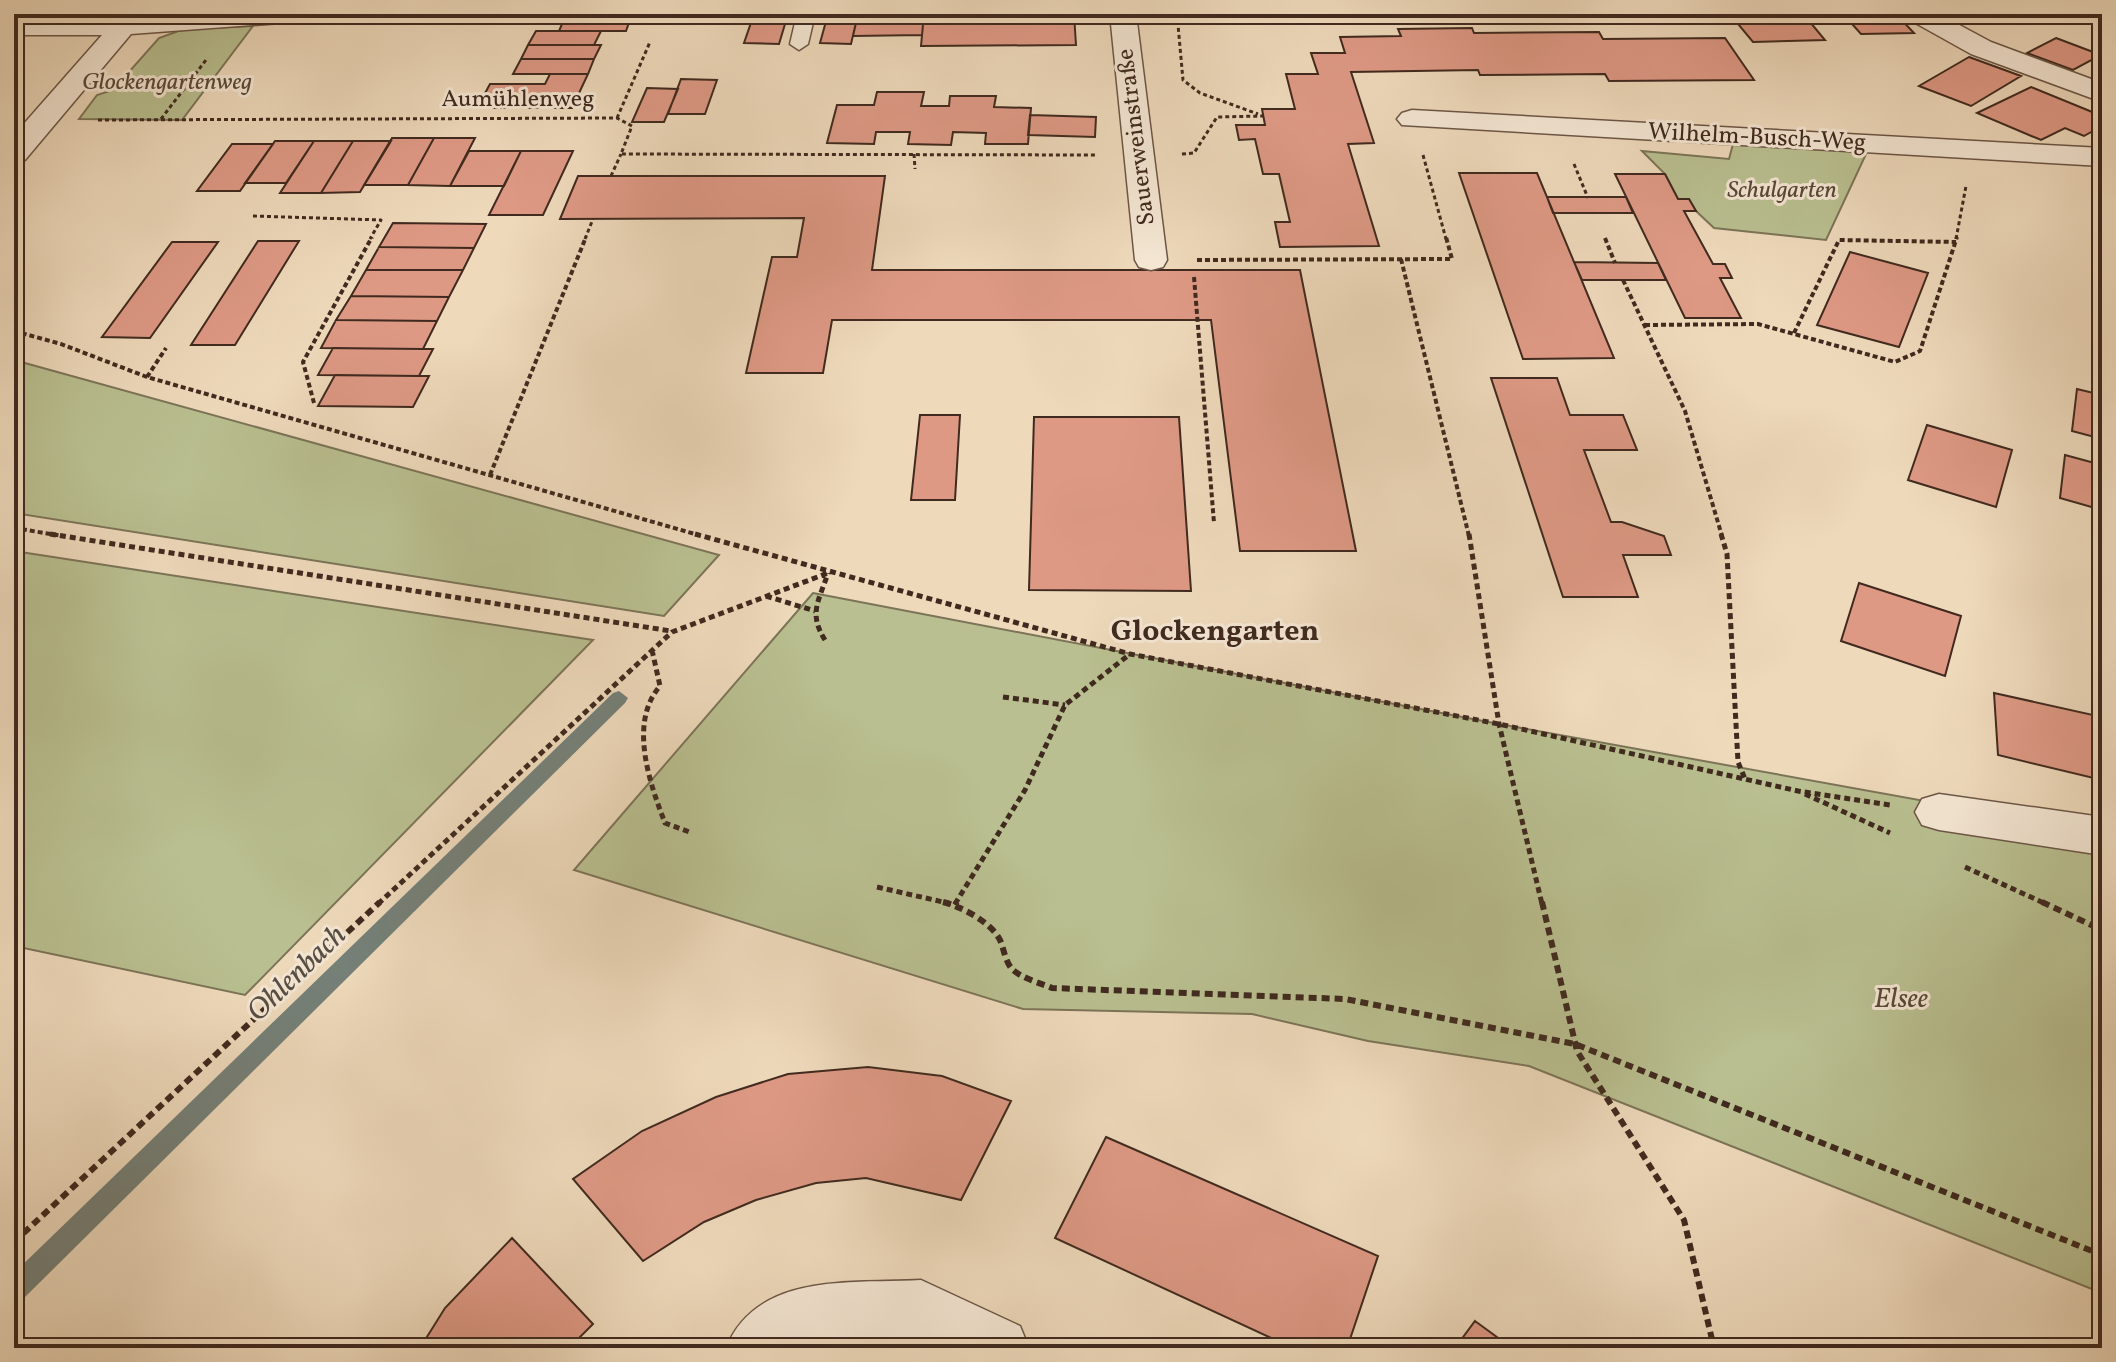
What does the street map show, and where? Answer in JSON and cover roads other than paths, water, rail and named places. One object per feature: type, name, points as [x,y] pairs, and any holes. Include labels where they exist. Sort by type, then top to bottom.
[{"type":"street","points":[[14,27],[294,14]]},
{"type":"street","name":"Sauerweinstraße","points":[[1123,14],[1151,260]]},
{"type":"street","points":[[1919,14],[1981,48],[2102,93]]},
{"type":"street","points":[[14,154],[128,20]]},
{"type":"street","name":"Wilhelm-Busch-Weg","points":[[1412,119],[2102,157]]},
{"type":"street","points":[[1939,812],[2102,836]]},
{"type":"street","points":[[757,1348],[797,1317],[921,1310],[998,1348]]},
{"type":"lane","points":[[799,44],[806,14]]},
{"type":"waterway","name":"Ohlenbach","points":[[14,1290],[619,698]]},
{"type":"district","name":"Glockengarten","points":[[1215,632]]},
{"type":"park label","name":"Glockengartenweg","points":[[167,83]]},
{"type":"park label","name":"Schulgarten","points":[[1782,191]]},
{"type":"park label","name":"Elsee","points":[[1901,999]]}]
